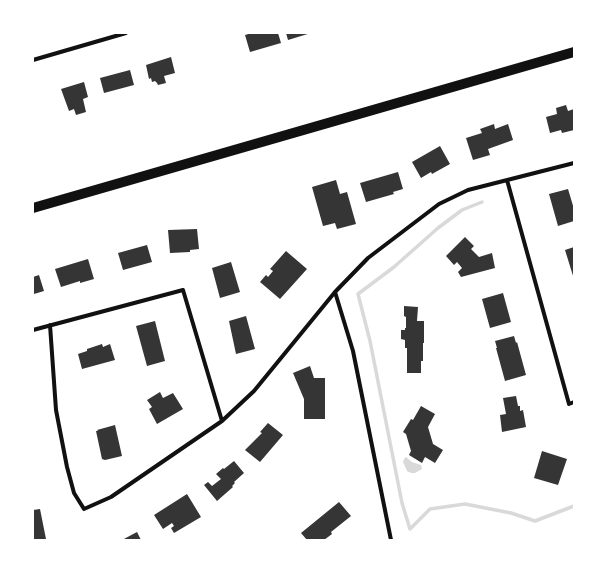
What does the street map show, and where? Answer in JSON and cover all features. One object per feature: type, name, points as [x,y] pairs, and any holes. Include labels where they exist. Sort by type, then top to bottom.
[{"type":"main road","points":[[33,208],[574,52]]},
{"type":"street","points":[[33,60],[126,33]]},
{"type":"street","points":[[50,325],[56,410],[67,467],[74,493],[84,509],[112,497],[222,422],[254,391],[335,292],[368,258],[439,204],[468,190],[574,163]]},
{"type":"street","points":[[507,180],[572,403]]},
{"type":"street","points":[[33,330],[183,290],[222,422]]},
{"type":"street","points":[[335,292],[353,351],[391,540]]},
{"type":"shaded area","points":[[406,457],[412,462],[421,465],[422,469],[415,473],[407,471],[403,462]]},
{"type":"building","points":[[252,33],[278,33],[281,43],[250,52],[245,35]]},
{"type":"building","points":[[286,33],[311,33],[288,40]]},
{"type":"building","points":[[171,57],[175,73],[164,76],[166,83],[158,85],[155,81],[152,82],[151,78],[149,79],[146,65]]},
{"type":"building","points":[[130,70],[134,85],[104,93],[100,78]]},
{"type":"building","points":[[84,82],[88,97],[83,99],[86,112],[76,115],[74,109],[69,111],[61,89]]},
{"type":"building","points":[[566,105],[568,111],[574,109],[574,130],[562,133],[561,130],[550,133],[546,117],[557,114],[556,108]]},
{"type":"building","points":[[494,124],[495,129],[508,124],[513,140],[488,149],[490,155],[473,160],[466,138],[482,133],[480,129]]},
{"type":"building","points":[[440,146],[450,164],[421,178],[412,162]]},
{"type":"building","points":[[398,172],[403,189],[393,192],[394,194],[366,202],[360,183]]},
{"type":"building","points":[[336,180],[340,194],[347,192],[356,224],[337,229],[335,223],[323,226],[312,187]]},
{"type":"building","points":[[568,189],[574,209],[574,221],[558,226],[549,194]]},
{"type":"building","points":[[197,229],[199,249],[190,250],[190,252],[170,253],[168,230]]},
{"type":"building","points":[[465,237],[474,246],[471,249],[479,257],[492,253],[495,268],[461,277],[458,272],[462,268],[457,262],[454,265],[446,256]]},
{"type":"building","points":[[147,245],[152,262],[123,270],[118,253]]},
{"type":"building","points":[[574,247],[574,279],[565,250]]},
{"type":"building","points":[[286,251],[307,269],[280,299],[260,282],[266,275],[268,277],[273,271],[270,269]]},
{"type":"building","points":[[88,259],[94,279],[80,283],[80,281],[61,287],[55,269]]},
{"type":"building","points":[[231,262],[240,292],[220,298],[212,268]]},
{"type":"building","points":[[39,275],[44,291],[34,294],[33,277]]},
{"type":"building","points":[[503,293],[511,322],[490,328],[482,299]]},
{"type":"building","points":[[404,306],[418,307],[417,321],[424,321],[423,361],[421,361],[421,373],[407,373],[407,348],[405,348],[405,340],[401,339],[401,330],[405,330],[406,328]]},
{"type":"building","points":[[246,316],[255,349],[236,354],[229,321]]},
{"type":"building","points":[[155,321],[165,361],[147,366],[136,326]]},
{"type":"building","points":[[514,336],[526,375],[505,381],[495,341]]},
{"type":"building","points":[[102,344],[103,347],[110,344],[115,360],[82,369],[78,354]]},
{"type":"building","points":[[310,366],[314,378],[325,378],[325,419],[304,419],[304,399],[293,373]]},
{"type":"building","points":[[160,392],[163,398],[173,393],[183,409],[157,424],[149,409],[152,407],[147,400]]},
{"type":"building","points":[[516,396],[518,406],[520,406],[520,411],[523,410],[526,427],[502,432],[500,415],[506,414],[503,398]]},
{"type":"building","points":[[421,406],[435,414],[428,427],[433,444],[443,450],[435,463],[425,457],[422,463],[409,455],[411,451],[406,434],[403,432],[411,419],[413,420]]},
{"type":"building","points":[[268,423],[283,435],[260,462],[245,450],[262,433],[260,432]]},
{"type":"building","points":[[115,425],[122,456],[105,460],[102,459],[96,431]]},
{"type":"building","points":[[542,451],[567,459],[558,485],[534,478]]},
{"type":"building","points":[[234,461],[244,473],[234,482],[233,487],[217,501],[204,485],[208,482],[212,486],[221,479],[216,474]]},
{"type":"building","points":[[187,494],[201,517],[174,533],[171,528],[174,526],[172,523],[163,529],[154,515]]},
{"type":"building","points":[[339,502],[351,516],[331,532],[332,534],[324,540],[307,540],[301,533]]},
{"type":"building","points":[[40,509],[46,539],[33,540],[33,510]]},
{"type":"building","points":[[137,532],[141,540],[122,540]]},
{"type":"waterway","points":[[482,202],[462,210],[438,228],[394,267],[358,294],[370,341],[402,503],[410,529],[430,509],[465,504],[511,513],[535,521],[574,506]]}]
